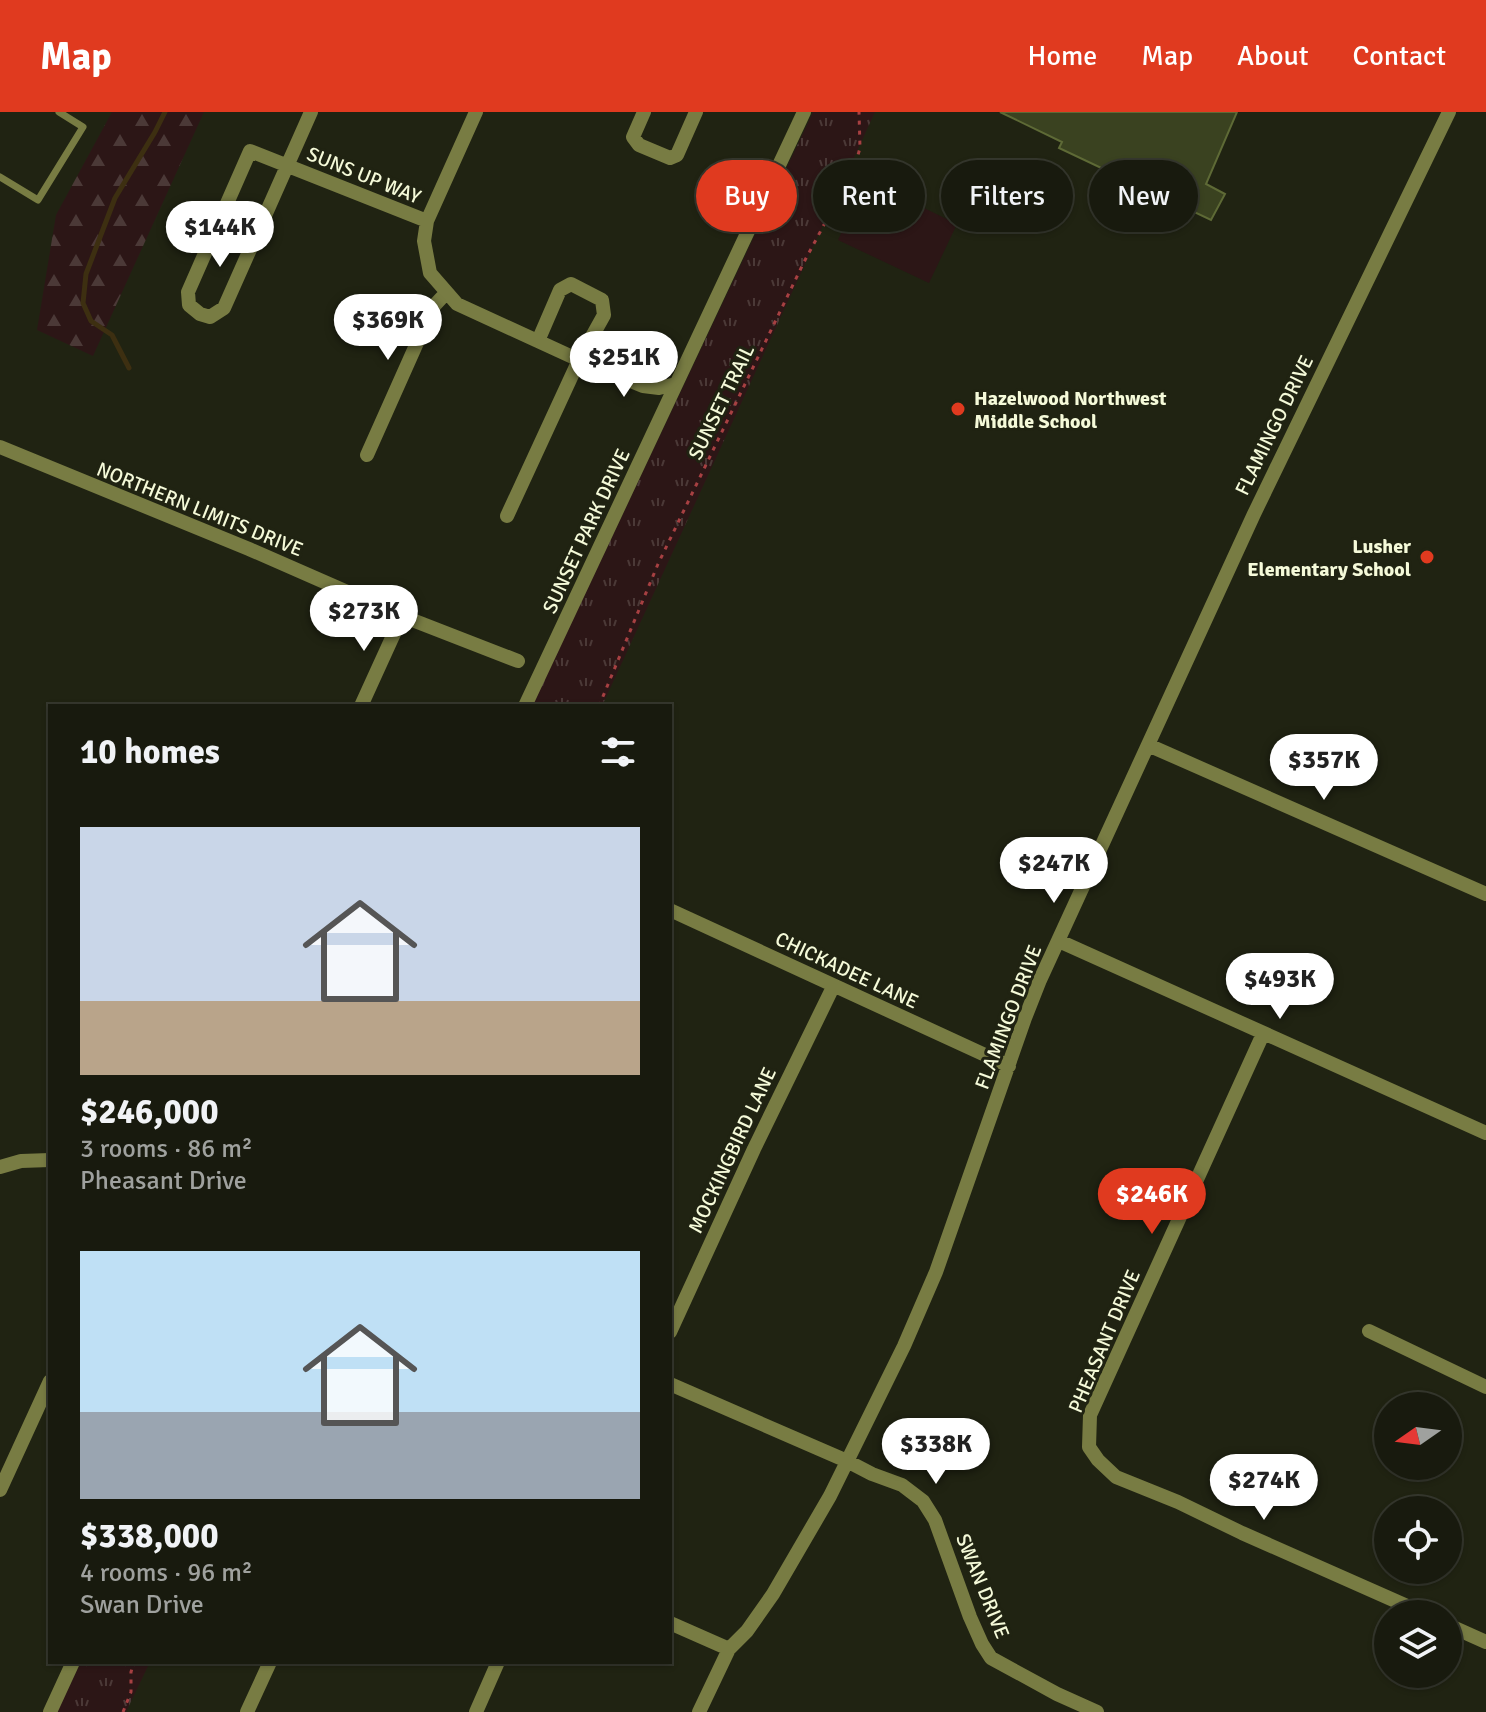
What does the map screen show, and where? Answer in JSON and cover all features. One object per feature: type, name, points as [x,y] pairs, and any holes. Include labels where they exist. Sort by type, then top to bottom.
[{"type":"street","name":"SUNS UP WAY","points":[[311,112],[287,166],[224,308],[210,317],[189,305],[188,292],[250,151],[287,166],[427,221]]},
{"type":"street","points":[[476,112],[427,221],[424,241],[430,273],[457,304],[579,360],[643,386],[659,388],[676,384]]},
{"type":"street","points":[[644,112],[633,137],[639,145],[670,158],[677,155],[696,112]]},
{"type":"street","name":"SUNSET PARK DRIVE","points":[[526,704],[804,112]]},
{"type":"street","name":"FLAMINGO DRIVE","points":[[699,1712],[729,1649],[747,1631],[773,1594],[830,1496],[904,1346],[936,1272],[1040,980],[1254,514],[1449,112]]},
{"type":"street","points":[[507,516],[579,360],[604,315],[602,300],[571,284],[560,290],[538,341]]},
{"type":"street","points":[[367,455],[433,307],[446,293]]},
{"type":"street","name":"NORTHERN LIMITS DRIVE","points":[[0,447],[249,549],[402,616],[518,661]]},
{"type":"street","points":[[362,704],[402,616]]},
{"type":"street","points":[[1148,745],[1486,894]]},
{"type":"street","name":"CHICKADEE LANE","points":[[672,911],[1009,1066]]},
{"type":"street","points":[[1059,941],[1486,1133]]},
{"type":"street","name":"MOCKINGBIRD LANE","points":[[672,1328],[741,1176],[833,987]]},
{"type":"street","name":"PHEASANT DRIVE","points":[[1263,1034],[1090,1415],[1089,1447],[1116,1477],[1393,1600]]},
{"type":"street","points":[[0,1167],[21,1161],[48,1160]]},
{"type":"street","points":[[1369,1331],[1486,1387]]},
{"type":"street","points":[[0,1490],[48,1385]]},
{"type":"street","name":"SWAN DRIVE","points":[[672,1385],[902,1485],[923,1501],[935,1520],[970,1617],[991,1658],[1097,1712]]},
{"type":"street","points":[[672,1624],[729,1649]]},
{"type":"street","points":[[1462,1631],[1486,1642]]},
{"type":"street","points":[[50,1712],[72,1664]]},
{"type":"street","points":[[247,1712],[269,1664]]},
{"type":"street","points":[[476,1712],[497,1664]]},
{"type":"lane","points":[[0,177],[38,200],[83,127],[59,112]]},
{"type":"path","name":"SUNSET TRAIL","points":[[600,704],[658,564],[804,262],[854,169],[860,148],[859,112]]},
{"type":"path","points":[[123,1712],[131,1692],[133,1664]]},
{"type":"green space","points":[[112,112],[204,112],[93,356],[37,330],[56,215]]},
{"type":"green space","points":[[813,112],[875,112],[853,160],[813,160],[813,232],[820,232],[603,704],[533,704],[756,232],[797,232],[797,160],[790,160]]},
{"type":"green space","points":[[925,209],[941,216],[941,232],[953,232],[929,283],[838,240],[842,232],[925,232]]},
{"type":"green space","points":[[80,1664],[149,1664],[126,1712],[57,1712]]},
{"type":"building","points":[[1000,112],[1237,112],[1206,184],[1225,194],[1211,220],[1198,214],[1198,160],[1089,162],[1059,148],[1062,142]]},
{"type":"waterway","points":[[129,368],[112,335],[91,321],[83,303],[86,274],[115,198],[165,112]]},
{"type":"place","name":"Hazelwood Northwest Middle School","points":[[958,409]]},
{"type":"place","name":"Lusher Elementary School","points":[[1427,557]]}]
